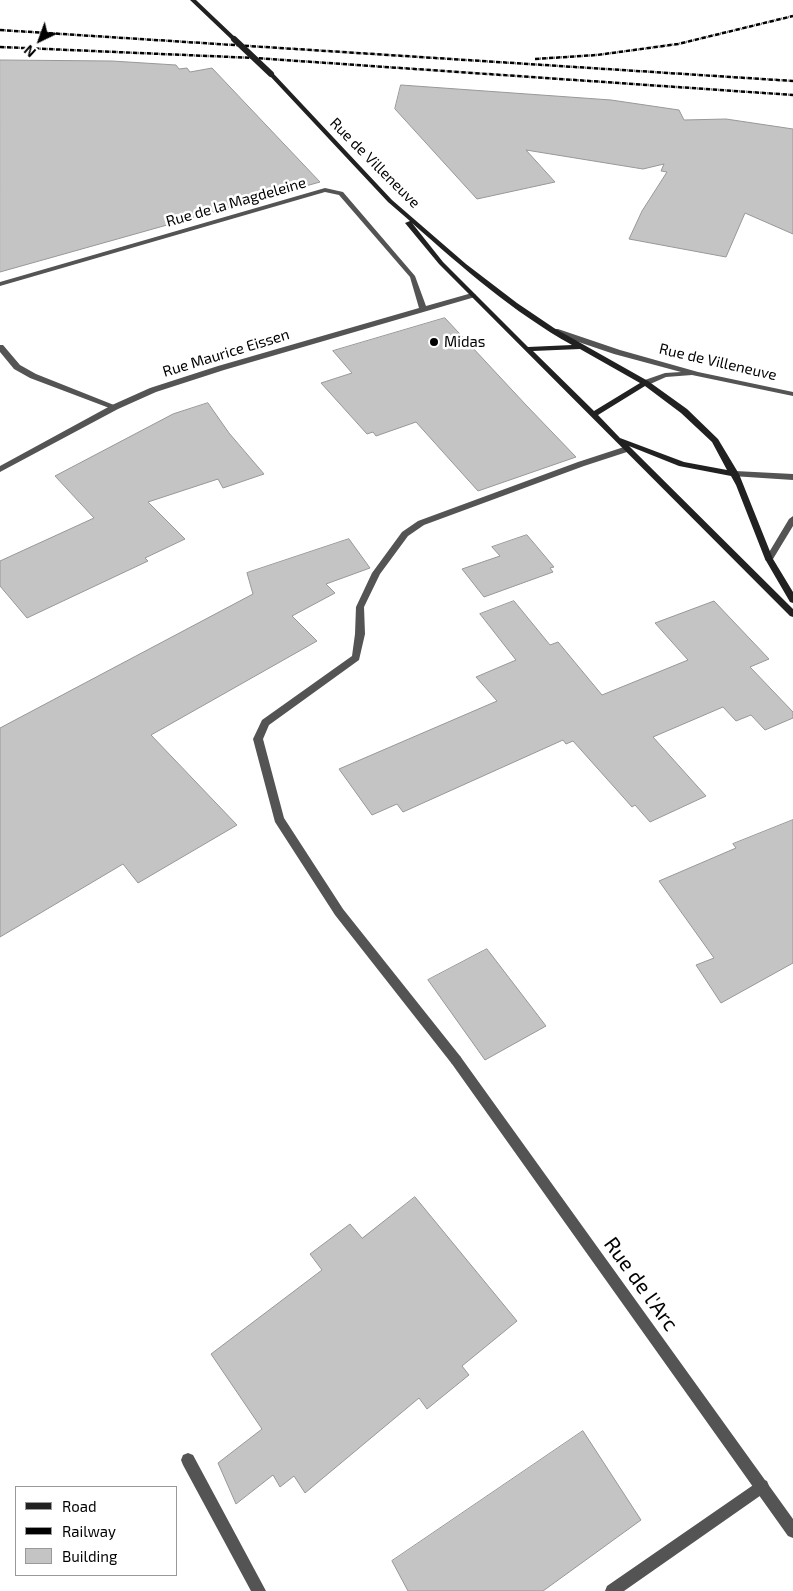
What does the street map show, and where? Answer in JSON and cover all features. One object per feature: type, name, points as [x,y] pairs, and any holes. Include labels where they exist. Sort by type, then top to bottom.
[{"type":"main road","name":"Rue de Villeneuve","points":[[193,0],[271,74],[390,201],[514,305],[551,330],[645,384],[684,411],[715,441],[735,474],[769,559],[793,600]]},
{"type":"main road","points":[[390,201],[441,263],[472,295],[793,614]]},
{"type":"main road","points":[[527,349],[582,347]]},
{"type":"main road","points":[[593,415],[645,384]]},
{"type":"main road","points":[[616,438],[682,464],[735,474]]},
{"type":"street","name":"Rue de la Magdeleine","points":[[0,284],[325,190],[341,193],[413,278],[423,309]]},
{"type":"street","name":"Rue Maurice Eissen","points":[[0,469],[115,407],[153,390],[221,368],[472,295]]},
{"type":"street","name":"Rue de Villeneuve","points":[[551,330],[617,352],[697,374],[793,394]]},
{"type":"street","points":[[0,347],[17,367],[33,376],[115,407]]},
{"type":"street","points":[[645,384],[665,375],[697,374]]},
{"type":"street","name":"Rue de l'Arc","points":[[627,449],[421,523],[405,534],[376,573],[360,607],[360,634],[356,658],[265,723],[258,739],[279,819],[339,912],[456,1060],[793,1531]]},
{"type":"street","points":[[735,474],[793,477]]},
{"type":"street","points":[[769,559],[793,519]]},
{"type":"street","points":[[188,1460],[259,1591]]},
{"type":"street","points":[[612,1591],[762,1486]]},
{"type":"building","points":[[0,60],[112,61],[176,65],[179,69],[187,68],[190,72],[212,68],[320,182],[0,272]]},
{"type":"building","points":[[401,85],[611,100],[679,110],[684,120],[726,119],[793,129],[793,234],[745,213],[726,257],[629,239],[642,211],[667,172],[661,171],[664,164],[643,169],[526,150],[555,182],[477,199],[395,109]]},
{"type":"building","points":[[445,318],[576,457],[478,491],[416,422],[376,436],[373,432],[367,434],[321,383],[352,373],[333,351]]},
{"type":"building","points":[[208,403],[229,433],[264,474],[223,488],[218,479],[148,502],[185,539],[145,558],[148,561],[27,618],[0,586],[0,561],[94,518],[55,476],[173,414]]},
{"type":"building","points":[[527,535],[554,567],[550,568],[553,572],[484,597],[462,569],[500,556],[492,547]]},
{"type":"building","points":[[349,539],[370,568],[326,584],[335,593],[292,616],[317,641],[151,735],[237,825],[138,883],[123,864],[0,937],[0,728],[253,594],[247,573]]},
{"type":"building","points":[[514,601],[550,645],[558,642],[602,695],[688,660],[655,623],[714,601],[769,659],[750,667],[793,712],[793,718],[765,730],[751,715],[736,721],[723,707],[653,737],[706,796],[650,822],[635,805],[632,807],[573,741],[566,744],[563,740],[403,812],[397,804],[372,815],[339,769],[497,701],[476,677],[516,660],[480,614]]},
{"type":"building","points":[[793,820],[793,963],[721,1003],[696,965],[714,958],[659,881],[736,848],[733,844]]},
{"type":"building","points":[[487,949],[546,1026],[485,1060],[428,980]]},
{"type":"building","points":[[415,1197],[517,1321],[462,1366],[469,1375],[427,1409],[419,1398],[305,1493],[294,1476],[280,1487],[273,1475],[236,1504],[218,1463],[262,1429],[211,1354],[322,1270],[310,1254],[350,1224],[362,1238]]},
{"type":"building","points":[[583,1431],[641,1520],[543,1591],[408,1591],[392,1561]]},
{"type":"railway","points":[[535,59],[597,55],[678,44],[793,16]]},
{"type":"railway","points":[[0,30],[793,81]]},
{"type":"railway","points":[[0,47],[255,58],[793,95]]},
{"type":"place","name":"Midas","points":[[434,342]]}]
